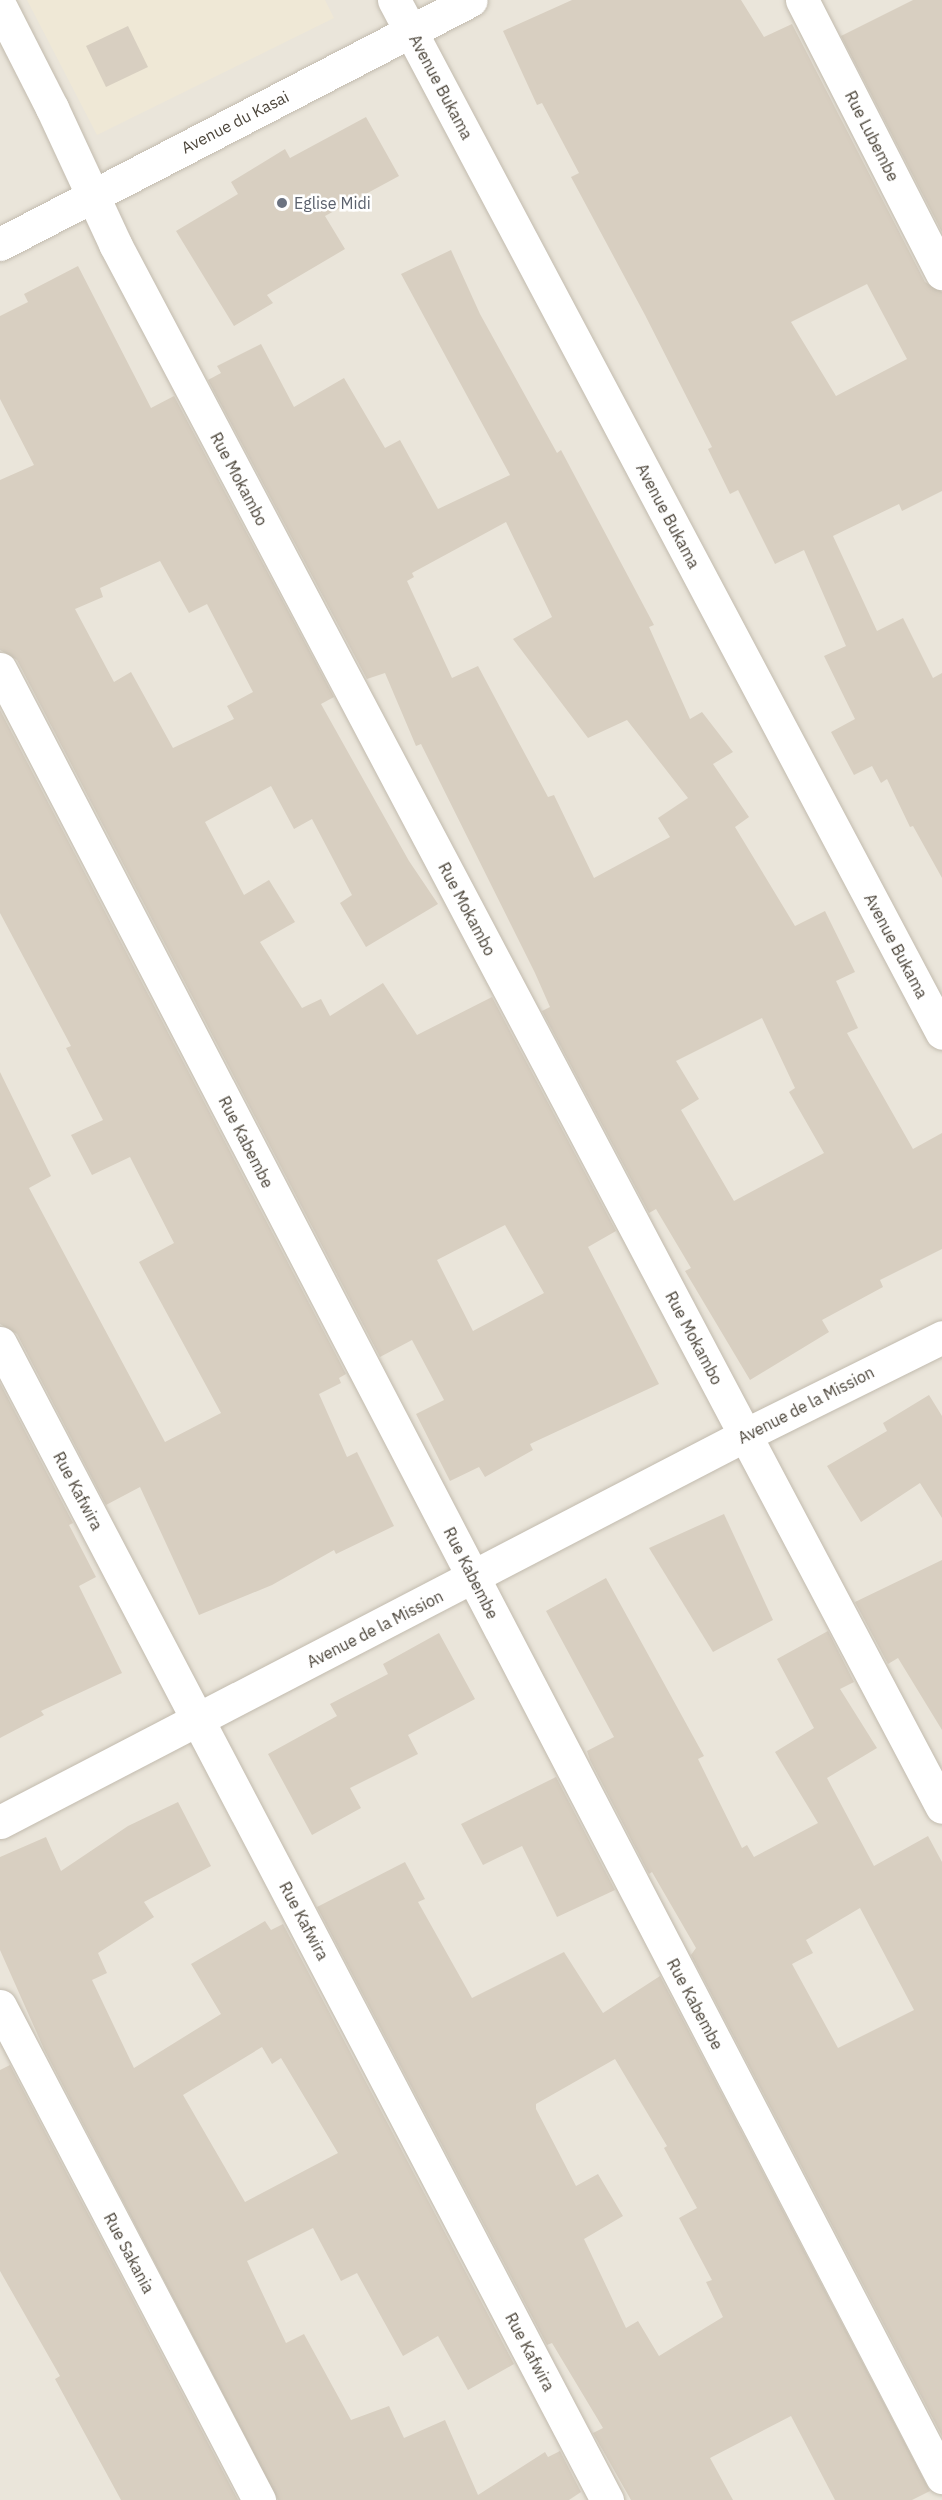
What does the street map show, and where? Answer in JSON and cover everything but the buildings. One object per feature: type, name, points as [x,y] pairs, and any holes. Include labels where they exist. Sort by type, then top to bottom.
[{"type":"street","name":"Avenue Bukama","points":[[394,0],[942,1033]]},
{"type":"street","name":"Avenue du Kasai","points":[[0,244],[471,0]]},
{"type":"street","name":"Rue Lubembe","points":[[802,0],[942,273]]},
{"type":"street","name":"Rue Mokambo","points":[[0,6],[120,255],[942,1807]]},
{"type":"street","name":"Rue Kabembe","points":[[0,669],[942,2476]]},
{"type":"street","name":"Avenue de la Mission","points":[[0,1822],[474,1579],[745,1435],[942,1337]]},
{"type":"street","name":"Rue Kafwira","points":[[0,1343],[607,2500]]},
{"type":"street","name":"Rue Sakania","points":[[0,2006],[259,2500]]},
{"type":"shaded area","points":[[0,0],[942,0],[942,2500],[0,2500]]},
{"type":"shaded area","points":[[27,0],[325,0],[334,18],[97,135]]},
{"type":"place","name":"Eglise Midi","points":[[282,203]]}]
